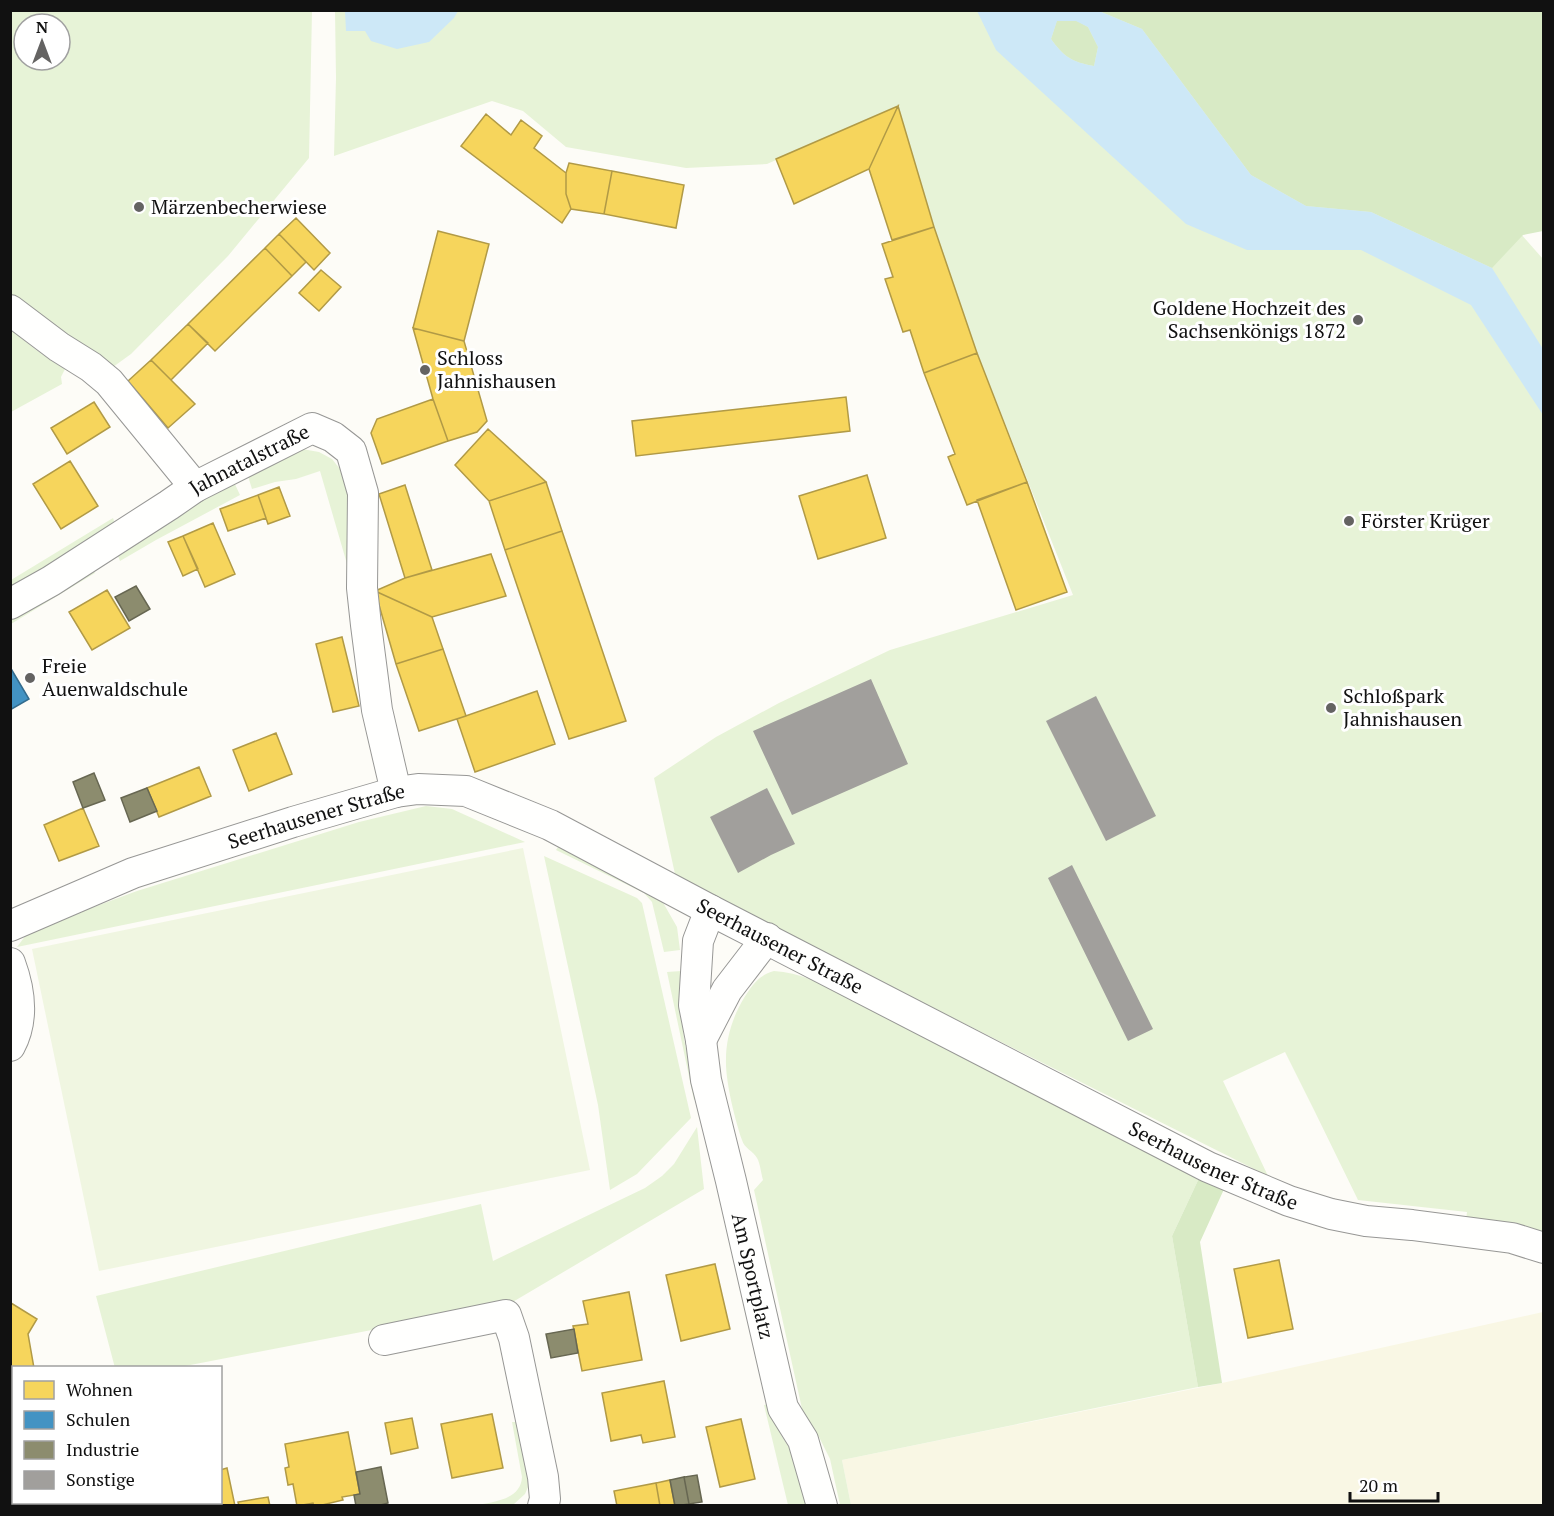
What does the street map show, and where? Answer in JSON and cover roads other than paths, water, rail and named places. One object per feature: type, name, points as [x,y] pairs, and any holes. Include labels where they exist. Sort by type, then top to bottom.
[{"type":"street","points":[[10,310],[109,382],[195,487]]},
{"type":"street","name":"Jahnatalstraße","points":[[10,604],[51,581],[195,487],[312,428],[333,437],[351,451],[363,493],[362,588],[377,710],[396,792]]},
{"type":"street","name":"Seerhausener Straße","points":[[10,926],[133,873],[293,822],[396,792],[418,789],[466,791],[550,825],[1208,1167],[1289,1201],[1331,1214],[1366,1221],[1512,1238],[1544,1248]]},
{"type":"street","name":"Am Sportplatz","points":[[710,910],[698,941],[694,1005],[706,1080],[783,1408],[803,1440],[822,1506]]},
{"type":"street","points":[[701,1040],[727,990],[767,938]]},
{"type":"street","points":[[10,963],[20,1000],[17,1031],[10,1046]]},
{"type":"street","points":[[384,1340],[506,1315],[514,1338],[543,1477],[545,1500],[543,1506]]},
{"type":"water","points":[[345,10],[458,11],[454,18],[429,42],[397,49],[371,41],[365,31],[346,31]]},
{"type":"water","points":[[977,11],[1099,11],[1142,29],[1251,175],[1306,206],[1371,212],[1492,268],[1543,349],[1543,415],[1471,305],[1361,250],[1247,250],[1186,224],[996,50]],"holes":[[[1057,21],[1076,21],[1088,27],[1098,47],[1094,66],[1069,58],[1051,39]]]},
{"type":"place","name":"Märzenbecherwiese","points":[[139,207]]},
{"type":"place","name":"Goldene Hochzeit des Sachsenkönigs 1872","points":[[1358,320]]},
{"type":"place","name":"Schloss Jahnishausen","points":[[425,370]]},
{"type":"place","name":"Förster Krüger","points":[[1349,521]]},
{"type":"place","name":"Freie Auenwaldschule","points":[[30,678]]},
{"type":"place","name":"Schloßpark Jahnishausen","points":[[1331,708]]}]
